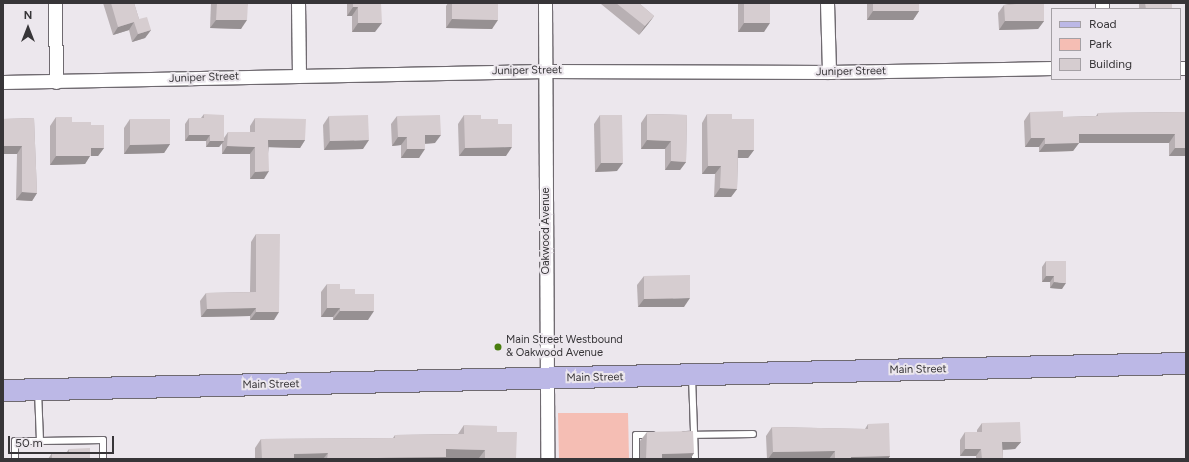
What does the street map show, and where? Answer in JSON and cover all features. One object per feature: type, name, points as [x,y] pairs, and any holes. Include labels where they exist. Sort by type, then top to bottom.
[{"type":"main road","name":"Main Street","points":[[3,390],[692,376],[1186,363]]},
{"type":"street","points":[[55,3],[56,82]]},
{"type":"street","points":[[298,3],[299,75]]},
{"type":"street","name":"Oakwood Avenue","points":[[545,3],[547,459]]},
{"type":"street","points":[[827,3],[829,72]]},
{"type":"street","name":"Juniper Street","points":[[3,82],[546,71],[829,72],[1051,68]]},
{"type":"lane","points":[[692,376],[694,459]]},
{"type":"lane","points":[[38,390],[40,441]]},
{"type":"lane","points":[[679,435],[753,434]]},
{"type":"lane","points":[[636,459],[636,435],[658,435]]},
{"type":"lane","points":[[15,459],[15,441],[103,440],[103,459]]},
{"type":"green space","points":[[558,413],[628,413],[629,459],[559,459]]},
{"type":"building","points":[[111,3],[134,3],[139,19],[147,17],[151,30],[138,34],[134,22],[118,27]]},
{"type":"building","points":[[217,3],[248,3],[247,20],[216,20]]},
{"type":"building","points":[[353,3],[381,3],[382,23],[358,23],[358,7],[353,7]]},
{"type":"building","points":[[452,3],[498,3],[498,20],[452,19]]},
{"type":"building","points":[[616,3],[639,3],[654,16],[645,26]]},
{"type":"building","points":[[744,3],[770,3],[770,23],[744,23]]},
{"type":"building","points":[[873,3],[919,3],[919,11],[873,11]]},
{"type":"building","points":[[1016,3],[1044,3],[1044,21],[1005,21],[1004,5]]},
{"type":"building","points":[[1145,3],[1172,3],[1172,8],[1146,8]]},
{"type":"building","points":[[1063,111],[1063,117],[1098,116],[1098,113],[1186,112],[1186,148],[1175,148],[1175,134],[1079,134],[1079,143],[1045,144],[1045,138],[1031,138],[1030,112]]},
{"type":"building","points":[[204,114],[224,115],[224,141],[210,141],[210,135],[189,135],[189,118],[204,118]]},
{"type":"building","points":[[647,114],[687,115],[686,162],[671,161],[671,141],[647,140]]},
{"type":"building","points":[[707,114],[732,114],[732,119],[754,119],[754,150],[738,150],[737,189],[720,188],[721,166],[708,166]]},
{"type":"building","points":[[368,115],[369,140],[330,141],[329,116]]},
{"type":"building","points":[[440,115],[441,135],[425,135],[425,149],[407,149],[407,137],[398,137],[397,116]]},
{"type":"building","points":[[464,115],[481,115],[481,119],[498,119],[498,124],[512,124],[512,147],[465,148]]},
{"type":"building","points":[[600,115],[622,115],[623,163],[601,163]]},
{"type":"building","points":[[56,117],[72,117],[72,122],[91,122],[91,125],[104,125],[104,148],[91,148],[91,156],[56,156]]},
{"type":"building","points":[[34,118],[37,193],[22,192],[22,146],[3,146],[3,119]]},
{"type":"building","points":[[255,118],[306,119],[305,140],[268,140],[269,171],[255,172],[255,147],[227,146],[228,132],[255,132]]},
{"type":"building","points":[[130,119],[170,119],[170,144],[130,145]]},
{"type":"building","points":[[256,234],[280,234],[279,312],[256,312],[256,308],[207,309],[206,293],[256,292]]},
{"type":"building","points":[[1046,261],[1066,261],[1066,283],[1054,282],[1054,276],[1046,276]]},
{"type":"building","points":[[690,275],[690,298],[644,299],[644,276]]},
{"type":"building","points":[[327,284],[340,284],[340,289],[355,289],[355,294],[374,294],[374,311],[340,311],[340,308],[327,308]]},
{"type":"building","points":[[1020,422],[1021,442],[1002,442],[1003,459],[982,459],[981,449],[965,449],[965,432],[982,432],[982,423]]},
{"type":"building","points":[[889,423],[890,456],[835,459],[835,451],[773,452],[772,427],[868,429],[868,424]]},
{"type":"building","points":[[464,425],[497,426],[497,432],[517,432],[516,459],[485,459],[485,450],[446,449],[446,457],[327,459],[328,453],[294,454],[294,459],[262,459],[261,439],[395,438],[395,435],[464,434]]},
{"type":"building","points":[[693,431],[694,453],[662,454],[662,459],[646,459],[647,432]]},
{"type":"building","points":[[90,448],[90,459],[52,459],[52,453],[69,453],[69,449]]},
{"type":"place","name":"Main Street Westbound & Oakwood Avenue","points":[[498,347]]}]
